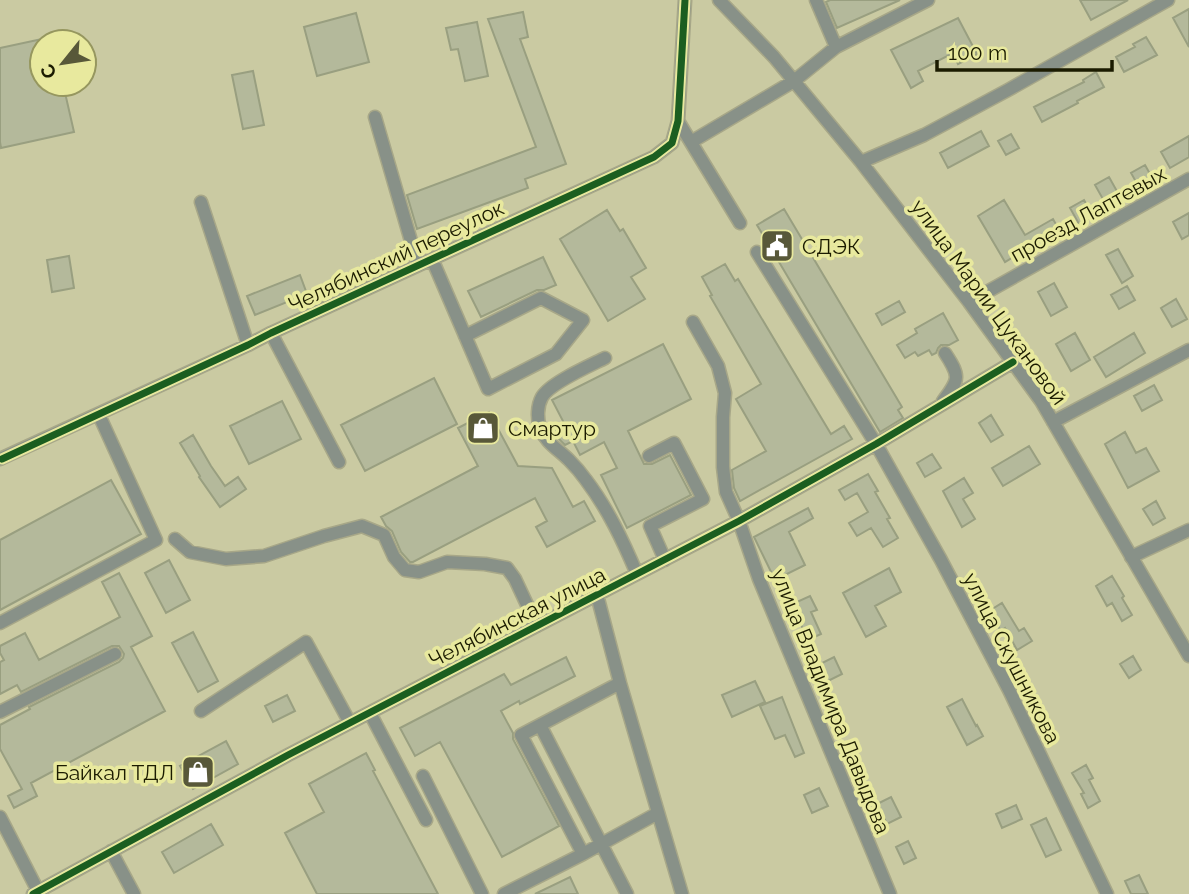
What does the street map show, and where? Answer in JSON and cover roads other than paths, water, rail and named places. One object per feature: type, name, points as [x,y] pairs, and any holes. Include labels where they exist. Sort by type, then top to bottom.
[{"type":"street","name":"Челябинский переулок","points":[[1,459],[654,157],[672,143],[678,121],[685,0]]},
{"type":"street","name":"улица Марии Цукановой","points":[[719,0],[774,57],[861,162],[1041,401],[1189,656]]},
{"type":"street","points":[[816,0],[836,47]]},
{"type":"street","points":[[691,142],[794,81],[836,47],[928,0]]},
{"type":"street","points":[[861,162],[924,135],[1168,0]]},
{"type":"street","points":[[375,117],[418,265]]},
{"type":"street","points":[[678,121],[740,223]]},
{"type":"street","name":"проезд Лаптевых","points":[[969,302],[1189,179]]},
{"type":"street","points":[[201,202],[248,345]]},
{"type":"street","name":"улица Скушникова","points":[[757,252],[876,444],[941,560],[1009,690],[1107,894]]},
{"type":"street","points":[[432,259],[465,336],[488,389],[556,354],[583,320],[541,298],[465,336]]},
{"type":"street","name":"улица Владимира Давыдова","points":[[693,322],[718,366],[725,393],[723,467],[726,492],[759,579],[890,894]]},
{"type":"street","points":[[271,333],[339,462]]},
{"type":"street","points":[[1053,422],[1189,350]]},
{"type":"street","points":[[939,407],[954,386],[956,370],[945,353]]},
{"type":"street","points":[[605,358],[547,389],[540,400],[538,416],[540,428],[548,442],[570,460],[607,512],[622,538],[637,574]]},
{"type":"street","name":"Челябинская улица","points":[[41,892],[111,851],[350,723],[739,522],[1013,362]]},
{"type":"street","points":[[0,623],[156,540],[99,415]]},
{"type":"street","points":[[649,456],[674,443],[703,499],[650,526],[664,560]]},
{"type":"street","points":[[175,539],[190,552],[215,558],[238,558],[264,556],[362,526],[384,535],[394,557],[405,570],[419,572],[447,562],[507,568],[537,626]]},
{"type":"street","points":[[1131,557],[1189,530]]},
{"type":"street","name":"Челябинская улица","points":[[597,595],[682,894]]},
{"type":"street","points":[[201,711],[306,642],[350,723]]},
{"type":"street","points":[[0,712],[115,654]]},
{"type":"street","points":[[583,854],[522,735],[620,683]]},
{"type":"street","points":[[370,713],[426,820]]},
{"type":"street","points":[[540,725],[623,893]]},
{"type":"street","points":[[423,776],[482,894]]},
{"type":"street","points":[[504,894],[658,813]]},
{"type":"street","points":[[0,817],[41,892]]},
{"type":"street","points":[[111,851],[134,894]]},
{"type":"place","name":"СДЭК","points":[[777,246]]},
{"type":"place","name":"Смартур","points":[[483,428]]},
{"type":"place","name":"Байкал ТДЛ","points":[[198,772]]}]
